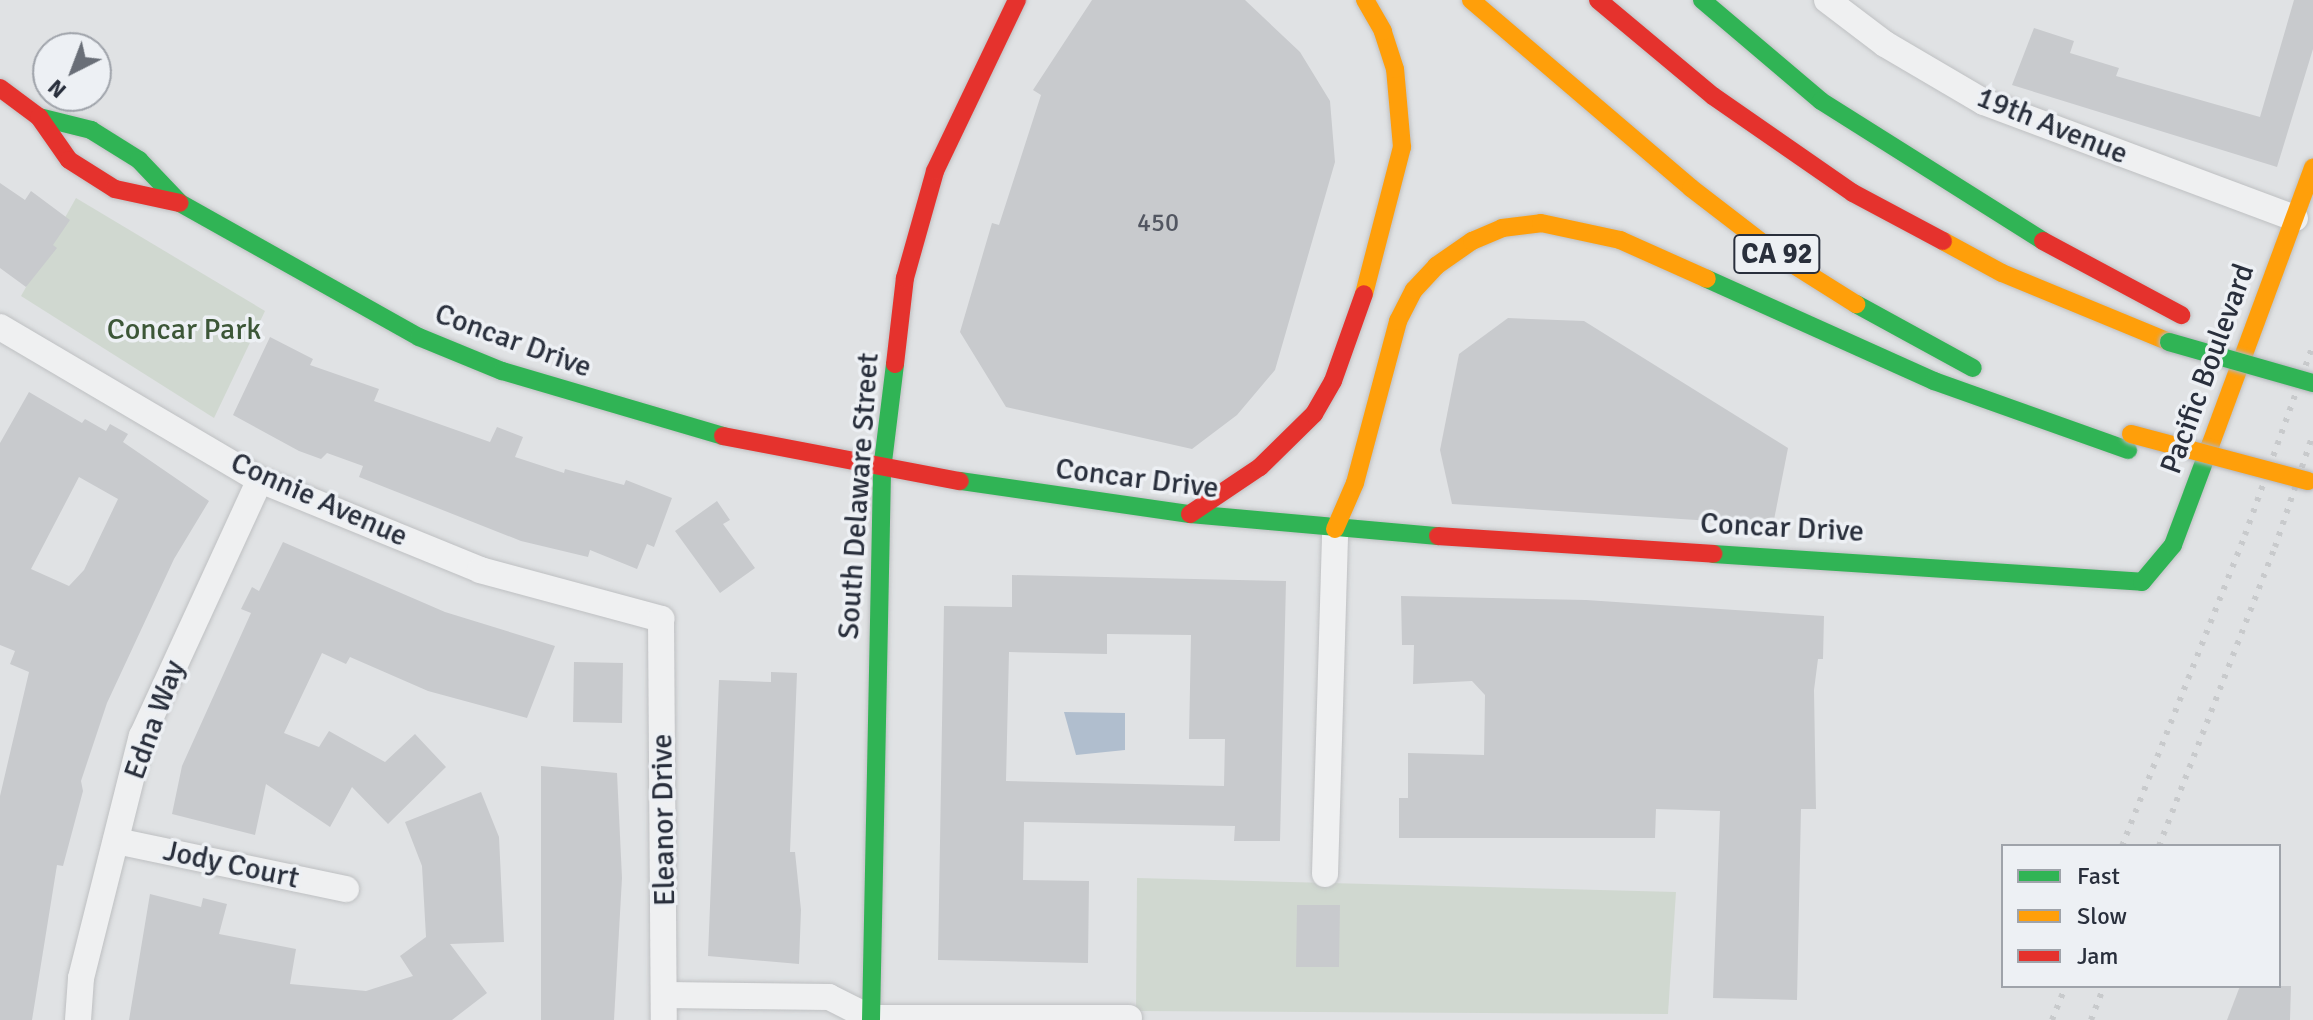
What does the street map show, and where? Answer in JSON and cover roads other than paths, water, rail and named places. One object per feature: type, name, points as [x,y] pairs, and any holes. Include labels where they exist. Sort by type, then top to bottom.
[{"type":"main road","name":"South Delaware Street","points":[[870,1019],[882,470],[905,278],[935,171],[1017,0]]},
{"type":"main road","points":[[1190,514],[1260,467],[1314,414],[1333,381],[1362,302],[1394,194],[1402,109],[1383,31],[1365,0]]},
{"type":"main road","name":"CA 92","points":[[1471,0],[1679,179],[1781,257],[1879,319],[1994,378]]},
{"type":"main road","points":[[1598,0],[1713,96],[1853,193],[2002,273],[2169,342],[2313,381]]},
{"type":"main road","points":[[1702,0],[1821,101],[1877,139],[2067,255],[2188,318]]},
{"type":"main road","name":"Concar Drive","points":[[0,88],[39,117],[69,160],[115,189],[180,203]]},
{"type":"main road","name":"Concar Drive","points":[[39,117],[103,137],[139,160],[180,203],[341,297],[502,371],[687,428],[882,470],[1190,514],[1335,529],[2142,582]]},
{"type":"main road","name":"Pacific Boulevard","points":[[2142,582],[2173,545],[2313,167]]},
{"type":"main road","points":[[1335,529],[1355,483],[1398,321],[1414,290],[1436,266],[1472,241],[1502,228],[1541,223],[1620,240],[1934,381],[2130,442],[2310,481]]},
{"type":"main road","points":[[1343,407],[1362,302]]},
{"type":"main road","points":[[2224,332],[2313,381]]},
{"type":"main road","points":[[2020,390],[2130,442]]},
{"type":"main road","points":[[1331,492],[1335,529]]},
{"type":"street","name":"19th Avenue","points":[[1827,0],[1885,44],[1984,102],[2295,218]]},
{"type":"street","name":"Connie Avenue","points":[[4,340],[260,480],[480,570],[661,619]]},
{"type":"street","name":"Edna Way","points":[[78,1020],[81,978],[142,736],[260,480]]},
{"type":"street","points":[[1325,874],[1335,529]]},
{"type":"street","name":"Eleanor Drive","points":[[661,619],[664,1008]]},
{"type":"street","name":"Jody Court","points":[[116,841],[346,889]]},
{"type":"street","points":[[664,1008],[829,997],[870,1019],[1129,1018]]},
{"type":"water","points":[[1064,712],[1125,713],[1125,750],[1076,755]]},
{"type":"railway","points":[[2123,844],[2245,535],[2313,345]]},
{"type":"railway","points":[[2160,844],[2275,547],[2313,434]]},
{"type":"railway","points":[[2052,1020],[2065,988]]},
{"type":"railway","points":[[2091,1020],[2103,988]]},
{"type":"park label","name":"Concar Park","points":[[184,330]]}]
